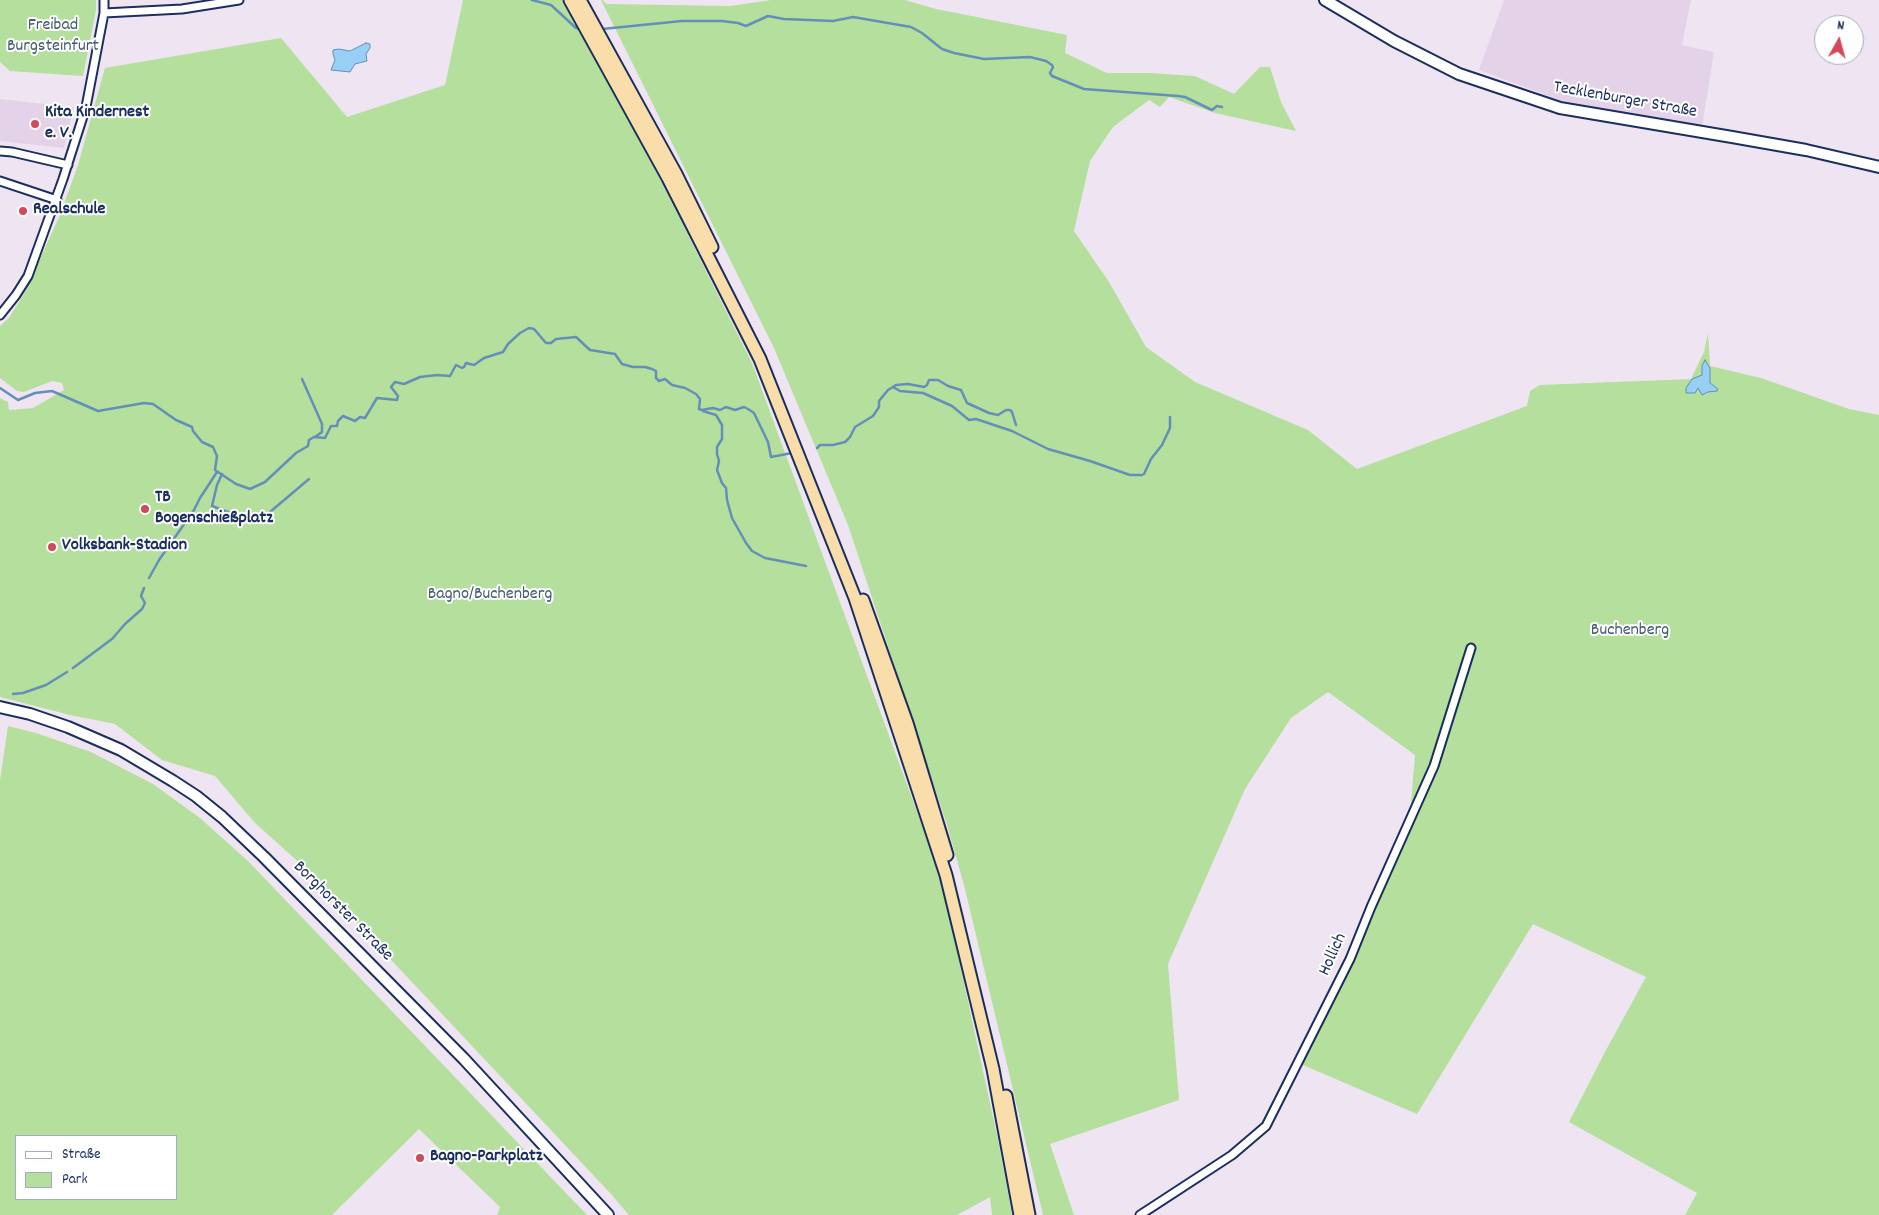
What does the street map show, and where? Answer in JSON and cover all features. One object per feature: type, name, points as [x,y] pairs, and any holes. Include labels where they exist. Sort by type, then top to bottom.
[{"type":"highway","points":[[570,0],[668,178],[760,359],[855,598],[946,875],[993,1069],[1020,1215]]},
{"type":"highway","points":[[580,0],[676,174],[766,356],[862,596],[907,723],[953,874],[1000,1066],[1029,1215]]},
{"type":"main road","name":"Tecklenburger Straße","points":[[1325,0],[1394,41],[1459,74],[1560,108],[1769,143],[1879,167]]},
{"type":"main road","name":"Borghorster Straße","points":[[0,707],[30,714],[68,727],[121,750],[173,781],[222,817],[464,1059],[608,1215]]},
{"type":"street","points":[[0,315],[28,276],[68,164],[86,107],[104,13],[104,0]]},
{"type":"street","points":[[104,13],[182,9],[205,3],[239,0]]},
{"type":"street","points":[[0,151],[68,164]]},
{"type":"street","points":[[0,181],[56,200]]},
{"type":"street","name":"Hollich","points":[[1140,1215],[1232,1155],[1266,1126],[1350,959],[1434,766],[1471,648]]},
{"type":"shaded area","points":[[1504,0],[1691,0],[1682,45],[1714,52],[1702,127],[1562,101],[1479,70]]},
{"type":"shaded area","name":"Kita Kindernest e. V.","points":[[0,99],[74,107],[64,148],[0,141]]},
{"type":"green space","name":"Freibad Burgsteinfurt","points":[[0,0],[96,0],[96,10],[83,76],[10,71],[0,62]]},
{"type":"green space","name":"Bagno/Buchenberg","points":[[463,0],[562,0],[609,77],[752,363],[941,877],[998,1140],[1012,1215],[992,1215],[990,1197],[957,1215],[629,1215],[303,866],[255,823],[215,776],[162,760],[115,724],[70,715],[0,697],[0,398],[8,402],[9,410],[33,408],[64,390],[62,383],[52,381],[24,392],[17,391],[0,378],[0,326],[9,318],[25,292],[60,215],[78,165],[105,68],[281,38],[347,117],[445,85]]},
{"type":"green space","name":"Buchenberg","points":[[601,0],[606,4],[730,6],[771,0],[905,0],[936,9],[1067,35],[1065,53],[1107,73],[1195,76],[1234,94],[1260,67],[1270,67],[1281,102],[1296,131],[1215,113],[1169,97],[1160,107],[1149,100],[1113,127],[1090,161],[1074,231],[1109,282],[1146,347],[1195,382],[1308,430],[1357,469],[1527,406],[1530,391],[1540,385],[1691,379],[1704,352],[1708,333],[1710,366],[1761,378],[1849,409],[1879,415],[1879,1215],[1685,1215],[1697,1193],[1569,1122],[1646,977],[1533,924],[1417,1114],[1296,1062],[1350,959],[1411,804],[1415,755],[1328,692],[1291,718],[1245,789],[1168,964],[1179,1100],[1050,1144],[1074,1215],[1043,1215],[964,885],[947,825],[848,525],[774,348]]},
{"type":"green space","points":[[8,726],[36,733],[91,752],[153,784],[200,818],[248,861],[587,1215],[497,1215],[500,1207],[419,1129],[332,1215],[0,1215],[0,780]]},
{"type":"water","points":[[366,43],[370,44],[366,54],[367,61],[355,64],[350,72],[331,70],[335,60],[333,50],[350,51]]},
{"type":"water","points":[[1705,360],[1710,368],[1710,383],[1718,389],[1717,391],[1702,395],[1698,388],[1695,393],[1686,393],[1686,388],[1692,379],[1702,375],[1702,366]]},
{"type":"waterway","points":[[532,0],[551,5],[576,28],[580,29]]},
{"type":"waterway","points":[[602,29],[682,21],[722,21],[746,26],[768,16],[784,19],[833,21],[853,17],[911,27],[942,49],[954,53],[984,59],[1030,57],[1046,61],[1053,67],[1050,73],[1052,76],[1084,89],[1178,96],[1185,97],[1212,110],[1217,106],[1222,107]]},
{"type":"waterway","points":[[0,388],[18,400],[35,393],[52,391],[98,411],[144,403],[153,404],[176,420],[192,427],[202,442],[213,447],[217,456],[215,470],[236,484],[250,489],[265,482],[296,453],[308,446],[309,440],[314,437],[325,438],[331,426],[337,426],[338,421],[343,416],[355,421],[360,417],[365,418],[377,398],[397,400],[398,396],[391,387],[395,382],[404,384],[420,377],[450,376],[456,365],[462,368],[466,363],[474,365],[484,358],[503,352],[508,344],[529,328],[534,329],[546,343],[551,343],[556,339],[576,337],[590,350],[615,354],[622,364],[652,369],[656,371],[656,378],[659,381],[665,379],[672,385],[685,388],[696,394],[700,399],[699,409],[713,408],[720,410],[726,407],[735,410],[744,407],[754,413],[768,442],[771,457],[792,453]]},
{"type":"waterway","points":[[302,379],[322,424],[322,432],[315,437]]},
{"type":"waterway","points":[[893,387],[908,384],[924,387],[929,380],[938,380],[948,386],[961,390],[967,403],[989,413],[998,415],[1006,410],[1010,410],[1016,425]]},
{"type":"waterway","points":[[817,448],[820,445],[833,445],[845,442],[855,427],[873,416],[879,407],[879,401],[893,387],[900,391],[923,393],[952,406],[969,420],[976,419],[1012,431],[1048,449],[1130,475],[1142,475],[1162,445],[1170,428],[1170,417]]},
{"type":"waterway","points":[[703,411],[716,415],[722,425],[722,439],[717,447],[719,461],[717,470],[726,488],[732,518],[746,543],[752,551],[765,558],[806,566]]},
{"type":"waterway","points":[[149,578],[217,472]]},
{"type":"waterway","points":[[222,474],[212,506],[257,523],[309,479]]},
{"type":"waterway","points":[[73,668],[112,639],[142,609],[145,603],[141,596],[144,588]]},
{"type":"waterway","points":[[13,694],[23,693],[46,685],[67,672]]},
{"type":"place","name":"Kita Kindernest e. V.","points":[[35,124]]},
{"type":"place","name":"Realschule","points":[[23,211]]},
{"type":"place","name":"TB Bogenschießplatz","points":[[145,509]]},
{"type":"place","name":"Volksbank-Stadion","points":[[52,547]]},
{"type":"place","name":"Bagno-Parkplatz","points":[[420,1158]]}]
